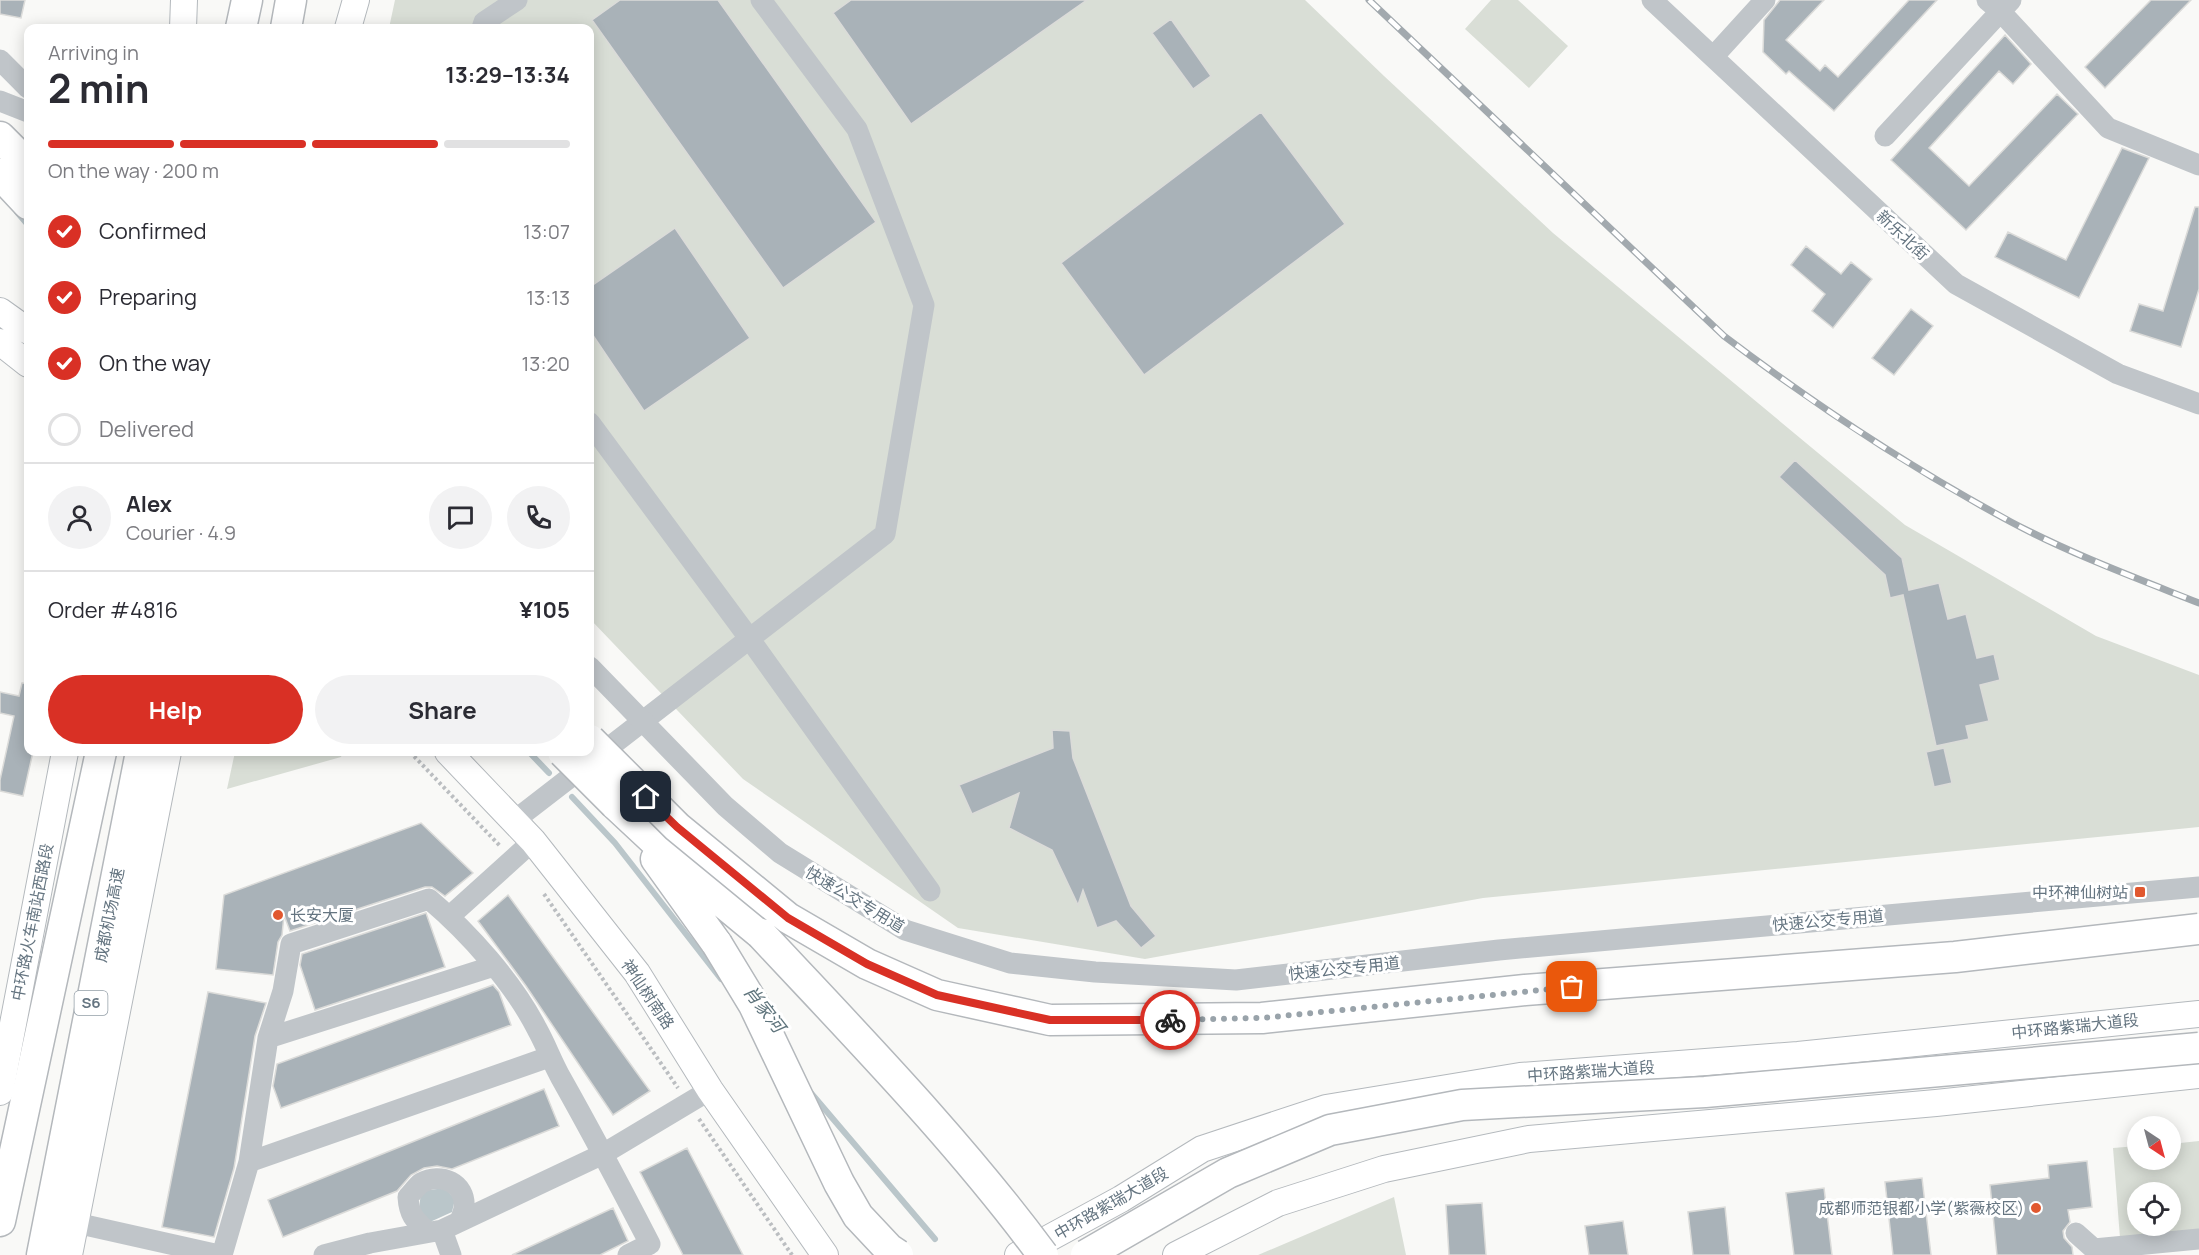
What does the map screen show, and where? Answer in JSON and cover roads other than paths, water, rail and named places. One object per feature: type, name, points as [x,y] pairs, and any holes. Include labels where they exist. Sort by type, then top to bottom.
[{"type":"highway","points":[[242,24],[247,0]]},
{"type":"highway","points":[[287,24],[291,0]]},
{"type":"highway","points":[[0,137],[24,161]]},
{"type":"highway","points":[[0,174],[24,200]]},
{"type":"highway","points":[[594,744],[677,827],[788,918],[867,964],[937,995],[1050,1020],[1262,1018],[1525,990],[1955,957],[2199,929]]},
{"type":"highway","name":"S6","points":[[0,1221],[100,756]]},
{"type":"highway","name":"成都机场高速","points":[[42,1255],[140,756]]},
{"type":"highway","points":[[567,756],[704,886],[761,934]]},
{"type":"highway","points":[[615,804],[717,944],[754,1005],[839,1183],[858,1216],[889,1249],[898,1255]]},
{"type":"highway","points":[[677,827],[761,934],[927,1111],[1010,1210],[1043,1255]]},
{"type":"highway","points":[[1086,1255],[1228,1173],[1330,1130],[1451,1107],[1705,1092],[2199,1048]]},
{"type":"main road","points":[[183,24],[184,0]]},
{"type":"main road","points":[[349,24],[356,0]]},
{"type":"main road","points":[[0,311],[24,328]]},
{"type":"main road","points":[[0,342],[24,361]]},
{"type":"main road","name":"中环路火车南站西路段","points":[[0,1092],[64,756]]},
{"type":"main road","points":[[69,1255],[167,756]]},
{"type":"main road","name":"神仙树南路","points":[[452,756],[533,841],[637,973],[710,1090],[825,1255]]},
{"type":"main road","name":"中环路紫瑞大道段","points":[[1018,1255],[1121,1199],[1202,1149],[1326,1108],[1520,1076],[1798,1055],[2199,1014]]},
{"type":"main road","points":[[1176,1255],[1278,1203],[1384,1169],[1529,1140],[2199,1075]]},
{"type":"street","points":[[483,24],[517,0]]},
{"type":"street","points":[[515,820],[885,534],[924,305],[856,129],[761,0]]},
{"type":"street","name":"新乐北街","points":[[1652,0],[1956,284],[2118,374],[2199,405]]},
{"type":"street","points":[[1713,57],[1765,0]]},
{"type":"street","points":[[1886,136],[1999,4],[2108,128],[2199,165]]},
{"type":"street","points":[[0,60],[24,84]]},
{"type":"street","points":[[0,101],[24,110]]},
{"type":"street","points":[[594,428],[749,638],[930,891]]},
{"type":"street","name":"快速公交专用道","points":[[594,671],[725,806],[780,853],[905,930],[1010,963],[1095,972],[1236,980],[1511,949],[2199,887]]},
{"type":"street","points":[[450,916],[533,841]]},
{"type":"street","points":[[76,1223],[220,1255],[249,1162],[268,1038],[284,991],[291,944],[429,898],[450,916],[494,966],[537,1028],[549,1057],[650,1244],[628,1255]]},
{"type":"street","points":[[268,1038],[494,966]]},
{"type":"street","points":[[249,1162],[549,1057]]},
{"type":"street","points":[[324,1255],[443,1227],[603,1154],[710,1090]]},
{"type":"street","points":[[443,1227],[451,1255]]},
{"type":"street","points":[[2076,1233],[2094,1249],[2199,1239]]},
{"type":"waterway","name":"肖家河","points":[[17,212],[24,220]]},
{"type":"waterway","name":"肖家河","points":[[533,756],[549,773]]},
{"type":"waterway","name":"肖家河","points":[[572,797],[615,843],[721,979]]},
{"type":"waterway","name":"肖家河","points":[[811,1093],[935,1239]]},
{"type":"railway","points":[[1369,0],[1724,336],[1758,362],[1900,458],[2011,522],[2080,555],[2199,603]]},
{"type":"place","name":"中环神仙树站","points":[[2140,892]]},
{"type":"place","name":"长安大厦","points":[[278,915]]},
{"type":"place","name":"成都师范银都小学(紫薇校区)","points":[[2036,1208]]}]
